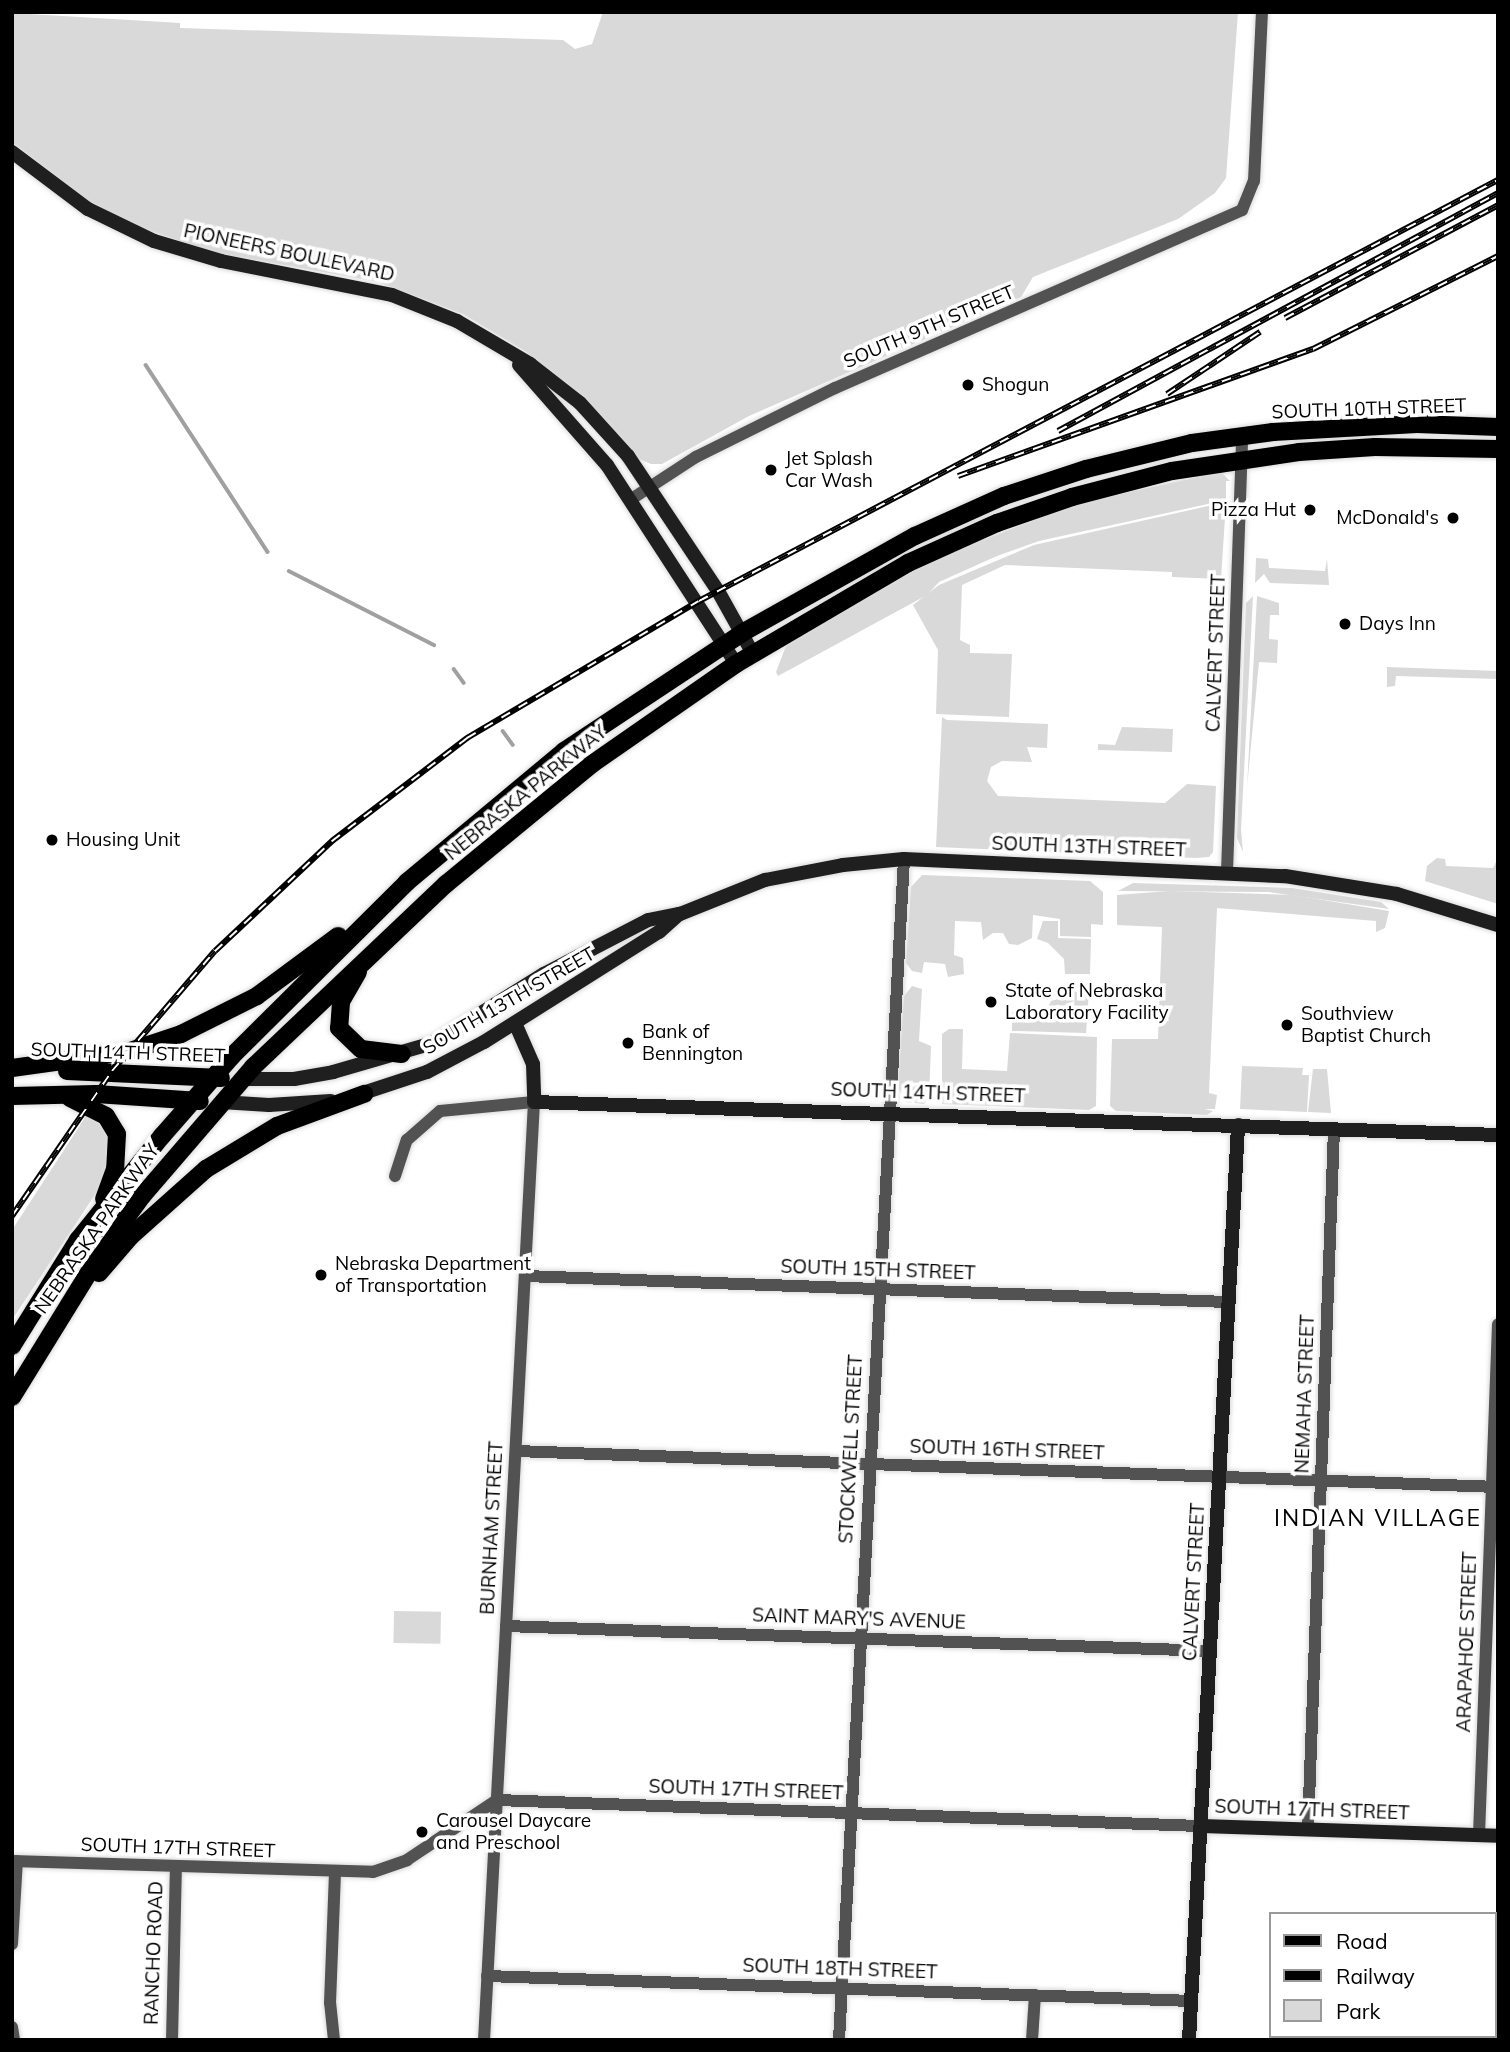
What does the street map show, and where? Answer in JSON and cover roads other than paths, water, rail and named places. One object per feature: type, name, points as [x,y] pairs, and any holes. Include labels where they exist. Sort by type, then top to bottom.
[{"type":"main road","name":"PIONEERS BOULEVARD","points":[[12,152],[88,209],[154,241],[221,261],[392,295],[492,340],[580,403],[650,487],[753,654]]},
{"type":"main road","name":"PIONEERS BOULEVARD","points":[[492,340],[572,420],[630,500],[736,664]]},
{"type":"main road","name":"SOUTH 10TH STREET","points":[[1242,435],[1417,424],[1498,427]]},
{"type":"main road","name":"NEBRASKA PARKWAY","points":[[12,1346],[78,1240],[212,1078],[407,882],[564,751],[742,633],[867,560],[1004,496],[1133,457],[1242,435]]},
{"type":"main road","name":"SOUTH 10TH STREET","points":[[1242,458],[1346,448],[1498,449]]},
{"type":"main road","name":"NEBRASKA PARKWAY","points":[[12,1396],[56,1323],[143,1195],[242,1079],[372,952],[592,764],[736,664],[869,584],[975,532],[1072,497],[1242,458]]},
{"type":"main road","name":"SOUTH 13TH STREET","points":[[242,1079],[294,1079],[402,1054],[464,1027],[501,1000],[600,943],[648,920],[680,914],[741,888],[792,874],[904,859],[1227,872],[1372,888],[1498,925]]},
{"type":"main road","points":[[12,1069],[127,1052],[224,1017],[289,975],[407,882]]},
{"type":"main road","name":"SOUTH 13TH STREET","points":[[221,1102],[309,1104],[364,1094],[454,1059],[659,932],[680,914]]},
{"type":"main road","points":[[372,952],[341,1002],[340,1028],[361,1049],[402,1054]]},
{"type":"main road","name":"BURNHAM STREET","points":[[515,1023],[533,1064],[534,1102]]},
{"type":"main road","name":"SOUTH 14TH STREET","points":[[12,1069],[242,1079]]},
{"type":"main road","points":[[56,1323],[131,1236],[206,1169],[277,1126],[364,1094]]},
{"type":"main road","points":[[12,1096],[221,1102]]},
{"type":"main road","points":[[63,1097],[106,1116],[119,1144],[110,1186],[78,1240]]},
{"type":"main road","name":"SOUTH 14TH STREET","points":[[534,1102],[889,1112],[1498,1135]]},
{"type":"main road","name":"CALVERT STREET","points":[[1189,2040],[1238,1125]]},
{"type":"main road","name":"SOUTH 17TH STREET","points":[[1201,1826],[1498,1836]]},
{"type":"street","name":"SOUTH 9TH STREET","points":[[630,500],[707,451],[835,388],[1225,220],[1248,202],[1254,181],[1262,12]]},
{"type":"street","name":"CALVERT STREET","points":[[1227,872],[1242,435]]},
{"type":"street","name":"STOCKWELL STREET","points":[[839,2040],[904,859]]},
{"type":"street","name":"SOUTH 14TH STREET","points":[[395,1176],[407,1140],[440,1111],[534,1102]]},
{"type":"street","name":"BURNHAM STREET","points":[[484,2040],[534,1102]]},
{"type":"street","name":"NEMAHA STREET","points":[[1308,1828],[1334,1129]]},
{"type":"street","name":"SOUTH 15TH STREET","points":[[525,1276],[1229,1302]]},
{"type":"street","name":"ARAPAHOE STREET","points":[[1479,1835],[1495,1487],[1498,1325]]},
{"type":"street","name":"SOUTH 16TH STREET","points":[[516,1451],[1495,1487]]},
{"type":"street","name":"SAINT MARY'S AVENUE","points":[[506,1626],[1210,1651]]},
{"type":"street","name":"SOUTH 17TH STREET","points":[[15,1861],[335,1873],[373,1872],[399,1864],[497,1800],[1201,1826]]},
{"type":"street","points":[[12,1944],[15,1861]]},
{"type":"street","name":"RANCHO ROAD","points":[[172,2040],[176,1867]]},
{"type":"street","points":[[334,2040],[330,2003],[335,1873]]},
{"type":"street","name":"SOUTH 18TH STREET","points":[[487,1976],[1191,2001]]},
{"type":"street","points":[[1032,2040],[1035,1995]]},
{"type":"street","points":[[12,2026],[14,2040]]},
{"type":"waterway","points":[[146,365],[268,552]]},
{"type":"waterway","points":[[289,571],[434,645]]},
{"type":"waterway","points":[[454,669],[464,683]]},
{"type":"waterway","points":[[503,731],[513,745]]},
{"type":"railway","points":[[12,1216],[112,1071],[215,951],[332,841],[467,738],[699,601],[1498,180]]},
{"type":"railway","points":[[1058,431],[1498,193]]},
{"type":"railway","points":[[1285,318],[1498,205]]},
{"type":"railway","points":[[958,476],[1313,349],[1498,256]]},
{"type":"railway","points":[[1167,394],[1260,332]]},
{"type":"place","name":"Shogun","points":[[968,385]]},
{"type":"place","name":"Jet Splash Car Wash","points":[[771,470]]},
{"type":"place","name":"Pizza Hut","points":[[1310,510]]},
{"type":"place","name":"McDonald's","points":[[1453,518]]},
{"type":"place","name":"Days Inn","points":[[1345,624]]},
{"type":"place","name":"Housing Unit","points":[[52,840]]},
{"type":"place","name":"State of Nebraska Laboratory Facility","points":[[991,1002]]},
{"type":"place","name":"Southview Baptist Church","points":[[1287,1025]]},
{"type":"place","name":"Bank of Bennington","points":[[628,1043]]},
{"type":"place","name":"Nebraska Department of Transportation","points":[[321,1275]]},
{"type":"place","name":"Carousel Daycare and Preschool","points":[[422,1832]]},
{"type":"district","name":"INDIAN VILLAGE","points":[[1378,1518]]}]
